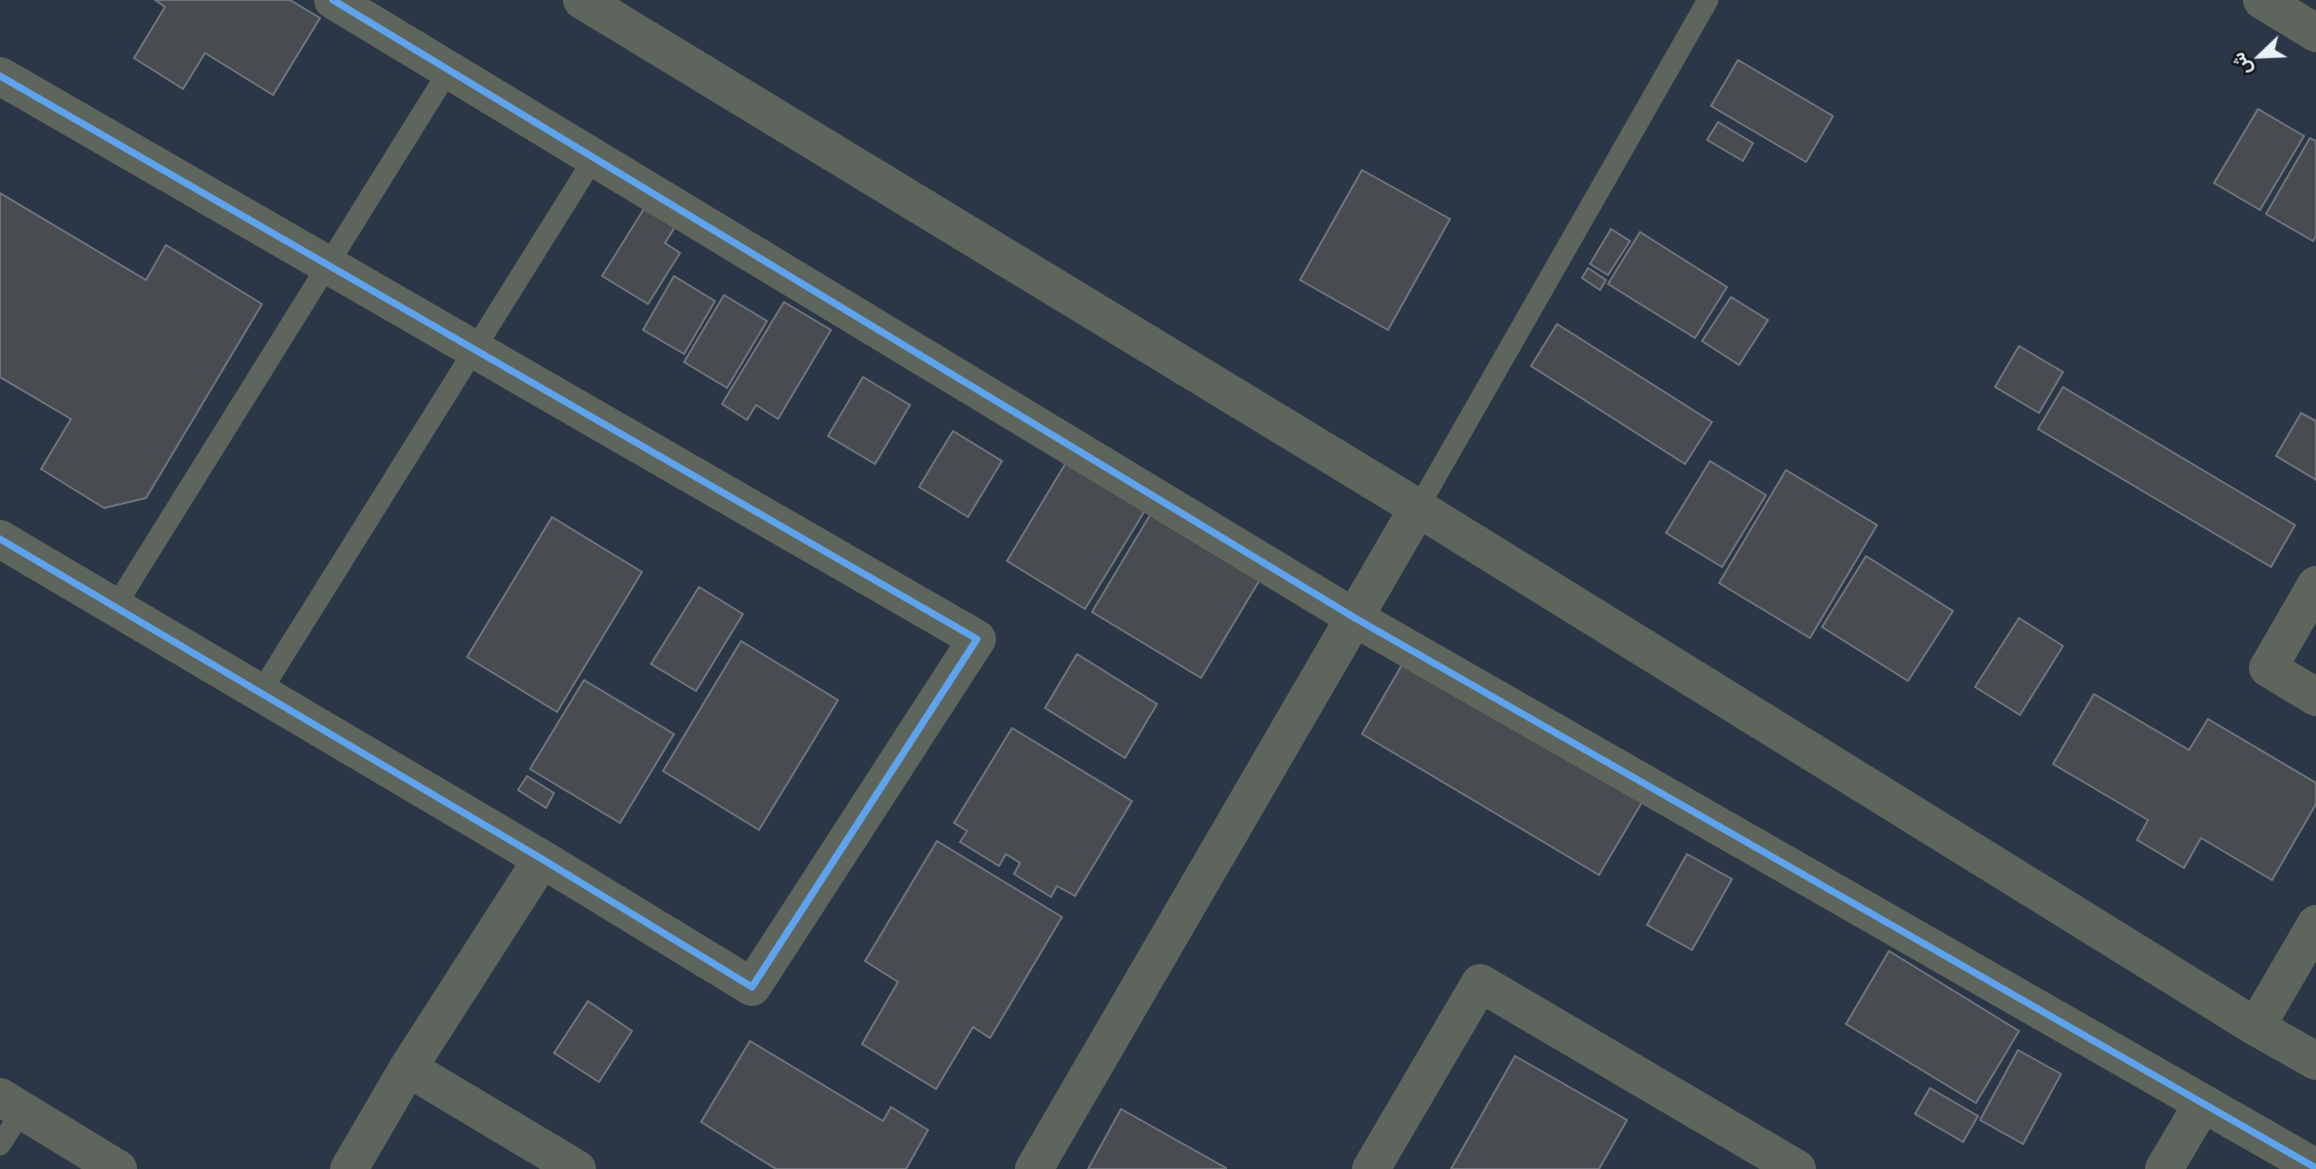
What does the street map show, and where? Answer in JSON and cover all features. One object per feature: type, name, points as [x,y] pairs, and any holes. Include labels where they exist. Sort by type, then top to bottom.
[{"type":"street","points":[[333,0],[1355,618],[2316,1168]]},
{"type":"street","points":[[582,0],[1418,508],[2256,1027],[2316,1061]]},
{"type":"street","points":[[2262,0],[2316,33]]},
{"type":"street","points":[[0,76],[977,639],[752,987],[542,859],[0,539]]},
{"type":"street","points":[[1034,1169],[1418,508]]},
{"type":"street","points":[[2316,585],[2268,668],[2316,697]]},
{"type":"street","points":[[349,1169],[408,1068],[542,859]]},
{"type":"street","points":[[2256,1027],[2316,924]]},
{"type":"street","points":[[1371,1169],[1480,983],[1797,1169]]},
{"type":"street","points":[[408,1068],[577,1169]]},
{"type":"street","points":[[2164,1169],[2203,1103]]},
{"type":"street","points":[[11,1104],[118,1169]]},
{"type":"lane","points":[[1418,508],[1708,0]]},
{"type":"lane","points":[[115,607],[449,70]]},
{"type":"lane","points":[[260,693],[594,158]]},
{"type":"lane","points":[[0,1145],[11,1104]]},
{"type":"shaded area","points":[[0,0],[2316,0],[2316,1169],[0,1169]]},
{"type":"building","points":[[155,0],[290,0],[320,18],[273,95],[205,53],[183,89],[134,58],[165,7]]},
{"type":"building","points":[[1738,60],[1833,116],[1806,162],[1711,106]]},
{"type":"building","points":[[2258,109],[2304,136],[2260,210],[2214,183]]},
{"type":"building","points":[[1718,122],[1753,143],[1743,161],[1707,140]]},
{"type":"building","points":[[2310,138],[2316,141],[2316,236],[2313,241],[2266,214]]},
{"type":"building","points":[[1362,170],[1450,219],[1388,330],[1300,280]]},
{"type":"building","points":[[0,193],[146,280],[166,245],[262,304],[146,498],[104,508],[41,469],[71,419],[0,377]]},
{"type":"building","points":[[647,204],[678,222],[665,243],[680,253],[648,304],[602,276]]},
{"type":"building","points":[[1611,229],[1630,241],[1608,275],[1590,264]]},
{"type":"building","points":[[1640,232],[1727,287],[1695,338],[1608,284]]},
{"type":"building","points":[[1588,268],[1606,280],[1600,290],[1582,278]]},
{"type":"building","points":[[674,276],[715,301],[684,354],[643,330]]},
{"type":"building","points":[[724,295],[767,321],[727,388],[684,362]]},
{"type":"building","points":[[1731,297],[1768,320],[1739,365],[1702,341]]},
{"type":"building","points":[[784,302],[831,330],[778,419],[756,405],[747,420],[722,404]]},
{"type":"building","points":[[1557,324],[1712,422],[1685,464],[1531,366]]},
{"type":"building","points":[[2019,346],[2063,372],[2039,413],[1995,387]]},
{"type":"building","points":[[863,377],[910,405],[875,464],[828,436]]},
{"type":"building","points":[[2063,387],[2295,525],[2271,567],[2038,429]]},
{"type":"building","points":[[2301,413],[2316,421],[2316,480],[2276,456]]},
{"type":"building","points":[[953,431],[1002,461],[968,517],[919,487]]},
{"type":"building","points":[[1073,451],[1152,499],[1085,609],[1007,561]]},
{"type":"building","points":[[1710,461],[1766,495],[1722,567],[1666,533]]},
{"type":"building","points":[[1786,470],[1877,525],[1810,638],[1719,583]]},
{"type":"building","points":[[1156,505],[1265,571],[1201,678],[1092,612]]},
{"type":"building","points":[[552,517],[642,572],[557,712],[467,657]]},
{"type":"building","points":[[1866,556],[1953,611],[1908,681],[1822,627]]},
{"type":"building","points":[[699,587],[743,614],[696,691],[651,664]]},
{"type":"building","points":[[2019,618],[2063,646],[2020,715],[1975,687]]},
{"type":"building","points":[[741,641],[838,700],[759,830],[663,771]]},
{"type":"building","points":[[1410,651],[1648,792],[1599,875],[1362,734]]},
{"type":"building","points":[[1077,654],[1157,704],[1125,758],[1045,708]]},
{"type":"building","points":[[584,680],[674,734],[620,823],[530,769]]},
{"type":"building","points":[[2094,694],[2189,750],[2208,719],[2316,783],[2316,804],[2272,880],[2201,838],[2184,868],[2137,840],[2148,820],[2053,764]]},
{"type":"building","points":[[1012,728],[1132,801],[1075,896],[1057,886],[1051,897],[1014,874],[1020,863],[1006,854],[999,866],[960,842],[967,831],[954,823]]},
{"type":"building","points":[[527,776],[554,793],[546,808],[518,790]]},
{"type":"building","points":[[937,841],[1062,917],[990,1038],[973,1027],[936,1089],[862,1044],[898,982],[865,961]]},
{"type":"building","points":[[1687,854],[1732,879],[1692,950],[1647,925]]},
{"type":"building","points":[[1889,951],[2019,1031],[1976,1103],[1846,1024]]},
{"type":"building","points":[[588,1001],[632,1031],[599,1082],[554,1053]]},
{"type":"building","points":[[750,1041],[883,1121],[891,1107],[928,1130],[906,1169],[776,1169],[701,1122]]},
{"type":"building","points":[[2018,1050],[2061,1074],[2023,1144],[1980,1120]]},
{"type":"building","points":[[1515,1056],[1627,1120],[1599,1169],[1451,1169]]},
{"type":"building","points":[[1930,1088],[1978,1116],[1963,1142],[1915,1114]]},
{"type":"building","points":[[1121,1109],[1226,1168],[1226,1169],[1088,1169]]},
{"type":"cycle path","points":[[333,0],[1355,618],[2316,1168]]},
{"type":"cycle path","points":[[0,76],[977,639],[752,987],[542,859],[0,539]]}]
